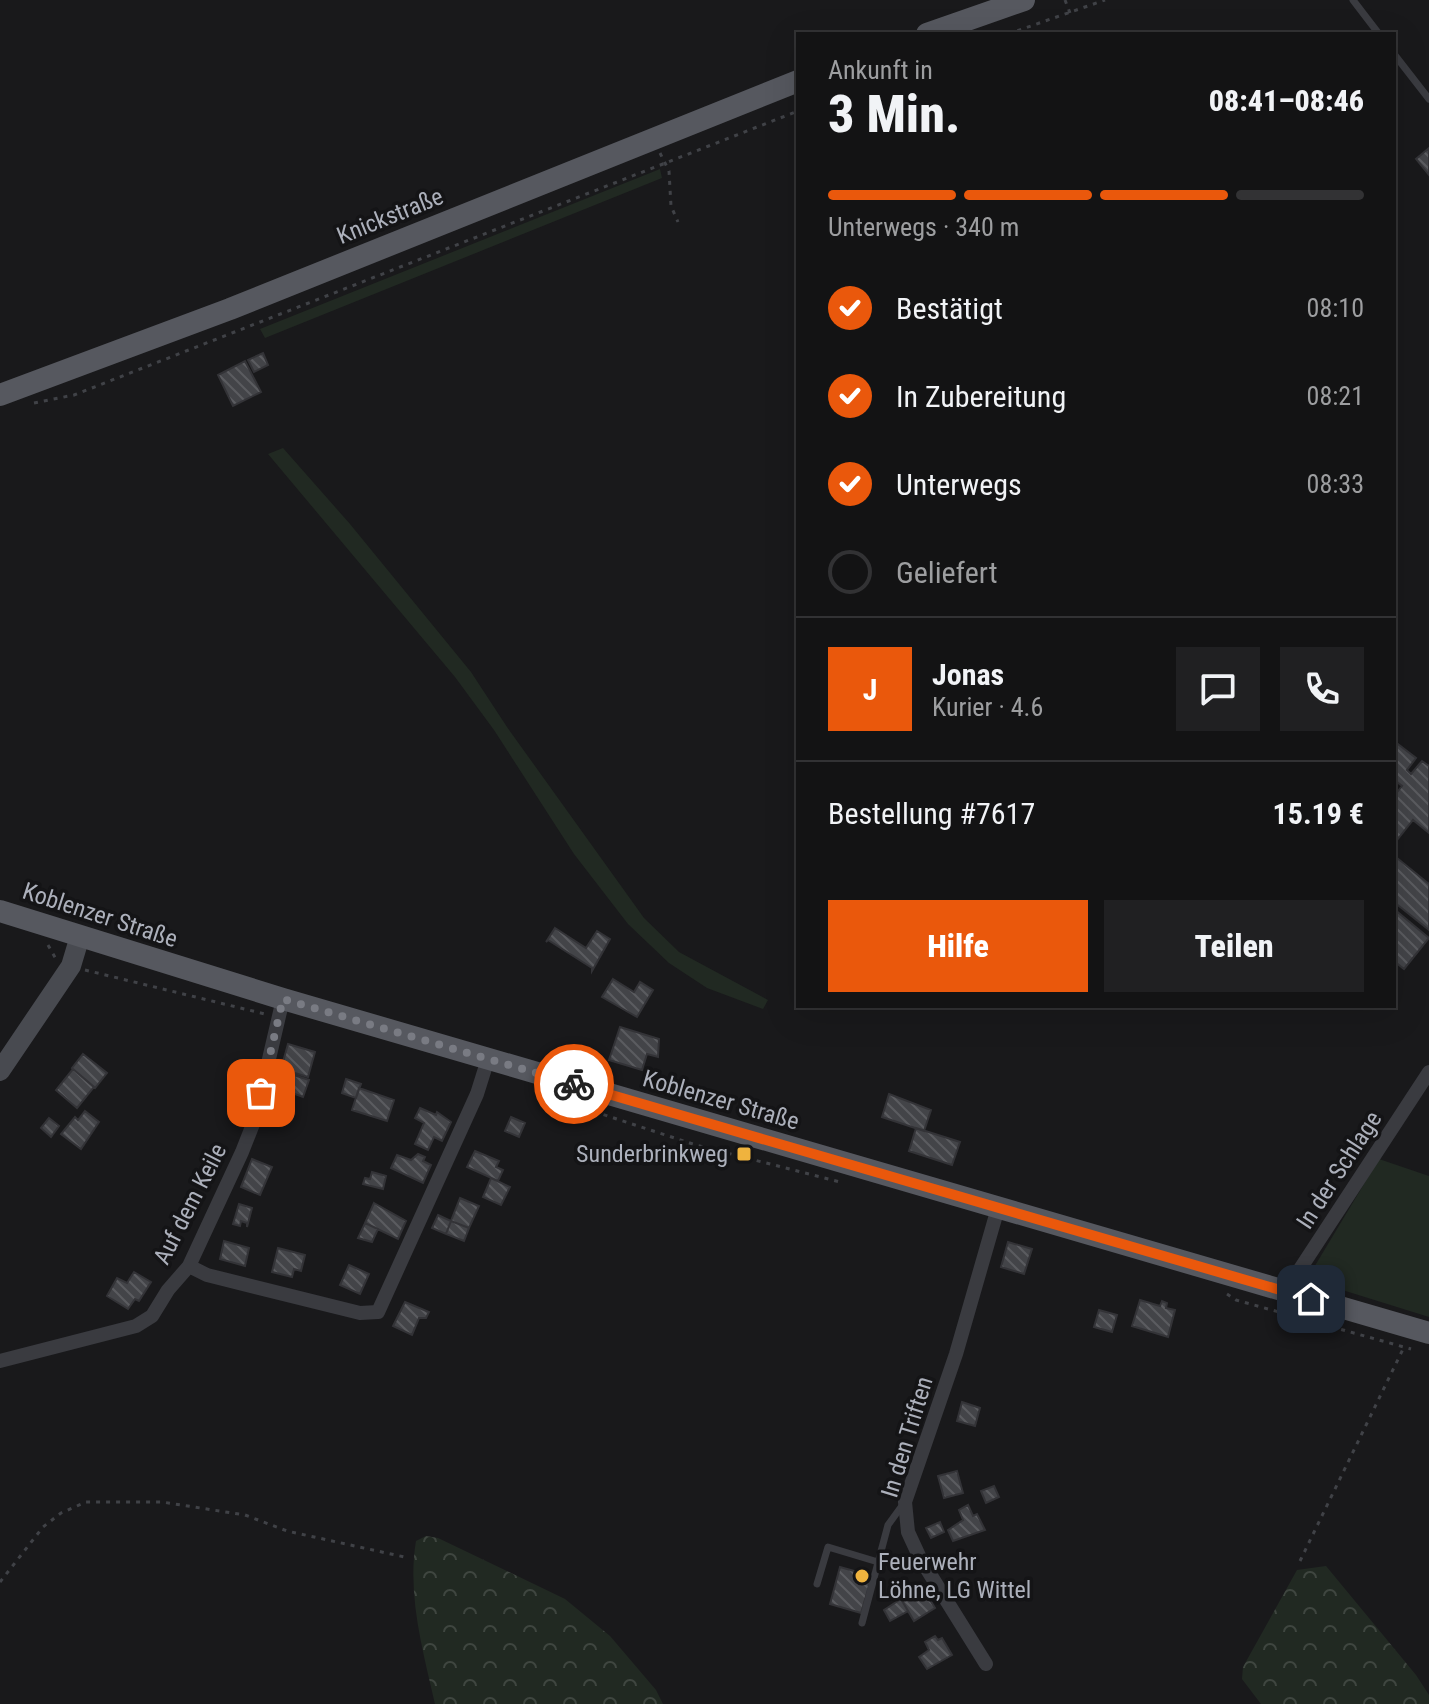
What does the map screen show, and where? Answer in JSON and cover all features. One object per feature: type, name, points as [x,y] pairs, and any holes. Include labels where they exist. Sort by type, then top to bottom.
[{"type":"main road","points":[[933,32],[1024,0]]},
{"type":"main road","name":"Knickstraße","points":[[0,395],[230,309],[796,82]]},
{"type":"main road","name":"Koblenzer Straße","points":[[0,911],[80,936],[281,1008],[488,1059],[1420,1331]]},
{"type":"main road","points":[[0,1071],[71,966],[80,936]]},
{"type":"street","name":"Auf dem Keile","points":[[0,1361],[144,1323],[152,1316],[168,1290],[189,1266],[255,1119],[281,1008]]},
{"type":"street","points":[[189,1266],[207,1275],[344,1309],[369,1314],[378,1312],[471,1108],[488,1059]]},
{"type":"street","name":"In der Schlage","points":[[1285,1292],[1429,1072]]},
{"type":"street","name":"In den Triften","points":[[986,1664],[920,1558],[908,1532],[905,1502],[956,1354],[998,1208]]},
{"type":"lane","points":[[1353,0],[1377,32]]},
{"type":"lane","points":[[1396,57],[1429,99]]},
{"type":"lane","points":[[862,1623],[888,1525],[905,1502]]},
{"type":"lane","points":[[817,1584],[828,1547],[878,1562]]},
{"type":"path","points":[[1065,0],[1070,13]]},
{"type":"path","points":[[1014,32],[1105,0]]},
{"type":"path","points":[[31,404],[88,390],[796,112]]},
{"type":"path","points":[[653,138],[669,171],[671,206],[678,222]]},
{"type":"path","points":[[83,970],[281,1008]]},
{"type":"path","points":[[555,1099],[696,1145]]},
{"type":"path","points":[[1300,1561],[1420,1331]]},
{"type":"path","points":[[0,1582],[43,1527],[61,1513],[86,1502],[162,1502],[245,1515],[287,1531],[409,1558]]},
{"type":"green space","points":[[660,169],[662,178],[265,338],[260,329]]},
{"type":"green space","points":[[283,448],[350,524],[471,672],[644,918],[679,952],[768,1000],[763,1009],[707,988],[669,963],[628,924],[574,854],[494,730],[455,677],[268,454]]},
{"type":"green space","points":[[1379,1159],[1429,1176],[1429,1317],[1307,1279]]},
{"type":"green space","points":[[426,1536],[438,1538],[565,1599],[610,1636],[656,1690],[663,1704],[435,1704],[413,1582],[416,1541]]},
{"type":"green space","points":[[1326,1566],[1416,1675],[1429,1695],[1429,1704],[1261,1704],[1242,1679],[1243,1667],[1297,1570]]},
{"type":"building","points":[[1429,148],[1429,175],[1416,159]]},
{"type":"building","points":[[263,353],[268,365],[254,372],[248,360]]},
{"type":"building","points":[[245,361],[261,392],[233,406],[218,375]]},
{"type":"building","points":[[1396,743],[1416,758],[1407,770],[1411,774],[1422,761],[1429,766],[1429,833],[1413,820],[1396,839],[1396,794],[1402,786],[1397,782]]},
{"type":"building","points":[[1396,859],[1429,884],[1429,930],[1396,904]]},
{"type":"building","points":[[1396,911],[1429,938],[1404,969],[1396,963]]},
{"type":"building","points":[[555,928],[586,948],[597,931],[610,939],[592,971],[592,968],[548,940],[546,942]]},
{"type":"building","points":[[613,979],[634,992],[640,982],[653,990],[637,1017],[602,997]]},
{"type":"building","points":[[620,1027],[659,1039],[658,1057],[647,1054],[642,1070],[609,1060]]},
{"type":"building","points":[[288,1044],[315,1052],[308,1077],[281,1069]]},
{"type":"building","points":[[83,1054],[107,1073],[95,1088],[72,1068]]},
{"type":"building","points":[[73,1069],[94,1087],[77,1108],[56,1090]]},
{"type":"building","points":[[294,1075],[309,1080],[303,1097],[289,1092]]},
{"type":"building","points":[[346,1079],[361,1084],[356,1098],[342,1093]]},
{"type":"building","points":[[359,1088],[394,1100],[387,1121],[352,1110]]},
{"type":"building","points":[[889,1094],[931,1110],[924,1131],[882,1117]]},
{"type":"building","points":[[420,1108],[436,1115],[437,1112],[451,1122],[442,1141],[434,1137],[428,1150],[415,1144],[424,1123],[415,1118]]},
{"type":"building","points":[[85,1111],[99,1122],[81,1149],[61,1134],[75,1117],[78,1120]]},
{"type":"building","points":[[511,1117],[525,1123],[519,1137],[505,1131]]},
{"type":"building","points":[[49,1118],[59,1126],[51,1137],[41,1128]]},
{"type":"building","points":[[916,1128],[960,1142],[952,1165],[909,1151]]},
{"type":"building","points":[[475,1151],[499,1161],[496,1167],[503,1170],[498,1181],[467,1167]]},
{"type":"building","points":[[418,1154],[431,1165],[423,1183],[391,1168],[397,1155],[411,1160]]},
{"type":"building","points":[[252,1159],[272,1167],[260,1195],[241,1187]]},
{"type":"building","points":[[372,1172],[386,1176],[383,1189],[363,1184],[365,1178],[370,1179]]},
{"type":"building","points":[[491,1178],[510,1187],[501,1205],[483,1197]]},
{"type":"building","points":[[460,1198],[479,1206],[469,1228],[451,1221]]},
{"type":"building","points":[[374,1203],[406,1221],[398,1239],[365,1223]]},
{"type":"building","points":[[239,1204],[252,1208],[247,1227],[247,1223],[241,1221],[240,1226],[233,1224]]},
{"type":"building","points":[[438,1215],[451,1221],[446,1234],[432,1228]]},
{"type":"building","points":[[451,1221],[469,1228],[464,1241],[446,1234]]},
{"type":"building","points":[[365,1223],[378,1229],[372,1242],[358,1238]]},
{"type":"building","points":[[224,1241],[249,1248],[245,1266],[220,1259]]},
{"type":"building","points":[[1008,1242],[1032,1249],[1024,1274],[1001,1267]]},
{"type":"building","points":[[278,1248],[305,1255],[301,1271],[294,1269],[292,1277],[272,1272]]},
{"type":"building","points":[[349,1265],[369,1274],[360,1294],[340,1285]]},
{"type":"building","points":[[134,1272],[151,1282],[139,1301],[135,1299],[128,1309],[107,1296],[117,1278],[127,1283]]},
{"type":"building","points":[[1140,1300],[1160,1306],[1162,1301],[1167,1303],[1166,1308],[1175,1310],[1168,1337],[1132,1326]]},
{"type":"building","points":[[405,1302],[429,1312],[426,1318],[419,1318],[412,1335],[393,1326]]},
{"type":"building","points":[[1099,1310],[1117,1315],[1112,1332],[1094,1327]]},
{"type":"building","points":[[962,1402],[980,1408],[975,1426],[957,1421]]},
{"type":"building","points":[[957,1471],[963,1493],[944,1498],[938,1476]]},
{"type":"building","points":[[994,1486],[999,1497],[986,1503],[981,1491]]},
{"type":"building","points":[[968,1505],[985,1530],[953,1541],[948,1530],[963,1520],[959,1510]]},
{"type":"building","points":[[940,1522],[944,1532],[931,1538],[926,1528]]},
{"type":"building","points":[[840,1567],[872,1576],[861,1613],[830,1604]]},
{"type":"building","points":[[922,1587],[935,1608],[914,1621],[901,1599]]},
{"type":"building","points":[[901,1599],[908,1611],[890,1621],[884,1610]]},
{"type":"building","points":[[935,1636],[938,1640],[942,1638],[952,1655],[927,1669],[919,1657],[929,1650],[925,1642]]},
{"type":"way so far","points":[[261,1093],[283,999],[574,1084]]},
{"type":"place","name":"Sunderbrinkweg","points":[[744,1154]]},
{"type":"place","name":"Feuerwehr Löhne, LG Wittel","points":[[862,1576]]},
{"type":"route","points":[[574,1084],[1311,1299]]}]
